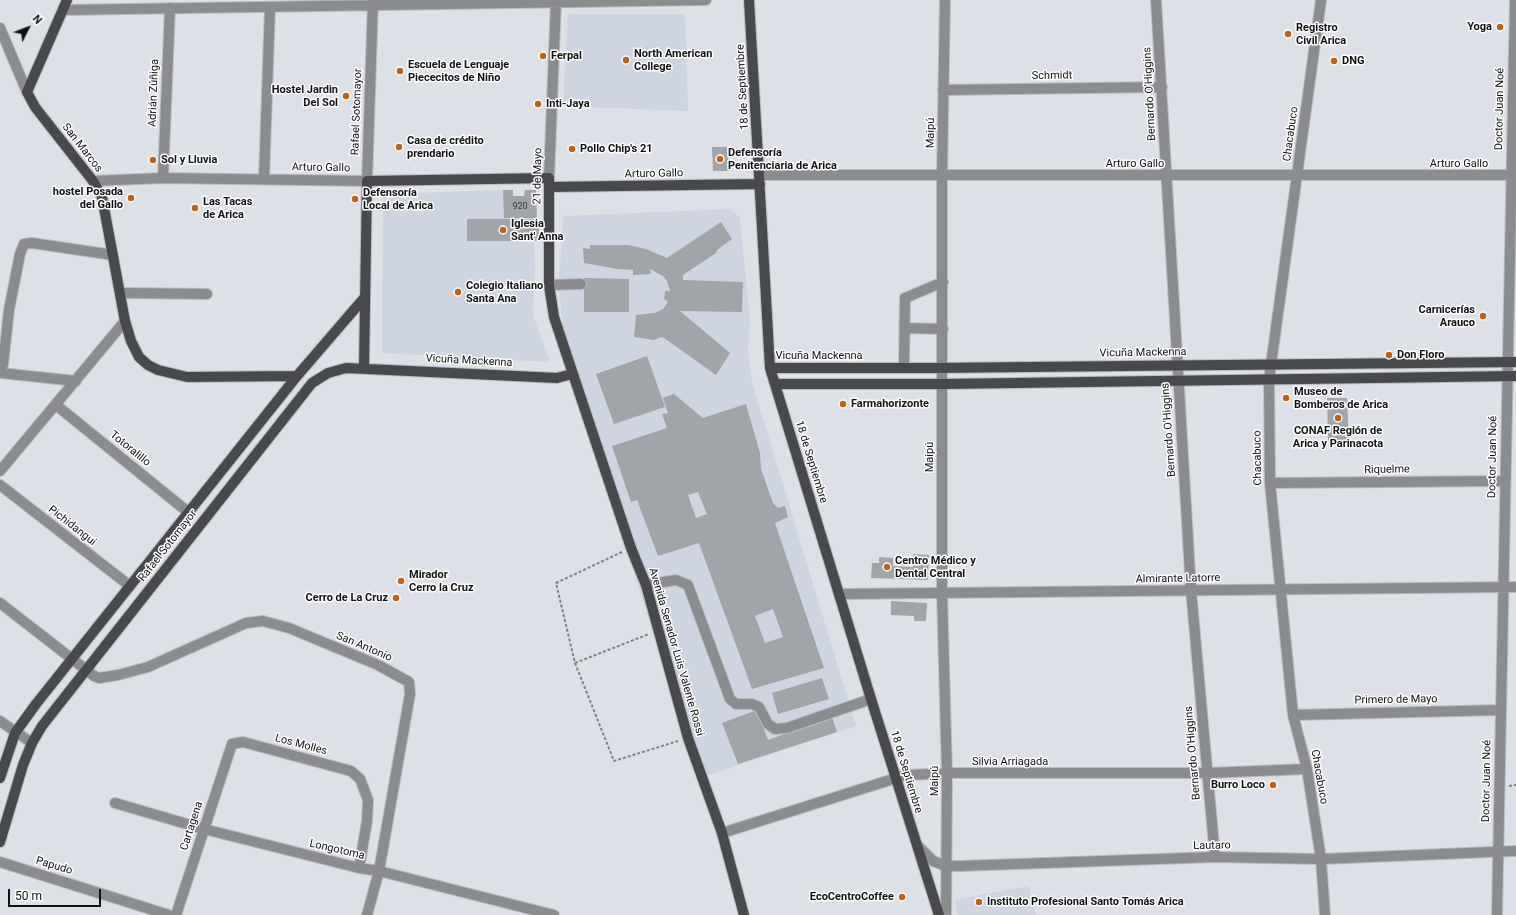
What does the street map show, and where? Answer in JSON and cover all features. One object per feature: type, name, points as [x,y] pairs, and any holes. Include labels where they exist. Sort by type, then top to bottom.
[{"type":"main road","name":"18 de Septiembre","points":[[750,0],[770,368],[871,699],[940,915]]},
{"type":"main road","points":[[27,92],[66,5]]},
{"type":"main road","name":"San Marcos","points":[[27,92],[35,107],[93,182],[105,205],[125,321],[131,341],[139,357],[148,365],[158,370],[187,377],[297,376]]},
{"type":"main road","name":"Arturo Gallo","points":[[367,181],[549,182],[760,180]]},
{"type":"main road","name":"Rafael Sotomayor","points":[[0,842],[23,765],[32,743],[52,712],[312,383],[328,373],[346,368],[364,368],[367,181]]},
{"type":"main road","name":"21 de Mayo","points":[[549,182],[549,285],[554,317],[572,374]]},
{"type":"main road","name":"Rafael Sotomayor","points":[[0,778],[16,733],[72,659],[297,376],[365,297]]},
{"type":"main road","name":"Vicuña Mackenna","points":[[770,368],[943,368],[1512,362]]},
{"type":"main road","name":"Vicuña Mackenna","points":[[364,368],[557,378],[572,374]]},
{"type":"main road","name":"Avenida Senador Luis Valente Rossi","points":[[572,374],[631,548],[646,585],[688,738],[722,833],[744,915]]},
{"type":"main road","points":[[297,376],[303,386],[300,397]]},
{"type":"main road","points":[[775,384],[943,384],[1511,376]]},
{"type":"street","points":[[66,5],[170,8],[373,2],[706,0]]},
{"type":"street","name":"Maipú","points":[[945,0],[942,176],[942,593],[947,774],[946,915]]},
{"type":"street","name":"Bernardo O'Higgins","points":[[1156,0],[1191,590],[1214,857]]},
{"type":"street","name":"Chacabuco","points":[[1321,0],[1269,379],[1270,483],[1293,715],[1307,769],[1321,859],[1325,915]]},
{"type":"street","name":"Doctor Juan Noé","points":[[1497,915],[1505,481],[1512,362],[1513,245],[1511,175],[1514,131],[1514,0]]},
{"type":"street","name":"21 de Mayo","points":[[549,182],[556,1]]},
{"type":"street","name":"Rafael Sotomayor","points":[[367,181],[373,2]]},
{"type":"street","points":[[264,179],[270,6]]},
{"type":"street","name":"Adrián Zúñiga","points":[[163,178],[170,8]]},
{"type":"street","points":[[0,28],[27,92]]},
{"type":"street","name":"Schmidt","points":[[943,90],[1162,87]]},
{"type":"street","name":"Arturo Gallo","points":[[760,180],[942,176],[1511,175]]},
{"type":"street","name":"Arturo Gallo","points":[[93,182],[163,178],[367,181]]},
{"type":"street","points":[[76,381],[2,369],[9,310],[20,254],[24,244],[32,243],[114,256]]},
{"type":"street","points":[[904,368],[905,298],[943,282]]},
{"type":"street","points":[[549,285],[581,284]]},
{"type":"street","points":[[121,294],[207,294]]},
{"type":"street","points":[[2,465],[56,405],[125,321]]},
{"type":"street","points":[[905,328],[943,329]]},
{"type":"street","name":"Totoralillo","points":[[56,405],[188,512]]},
{"type":"street","name":"Riquelme","points":[[1270,483],[1505,481]]},
{"type":"street","name":"Pichidangui","points":[[0,485],[130,586]]},
{"type":"street","points":[[646,585],[676,580],[688,585],[730,699],[736,704],[752,704],[759,707],[768,724],[775,729],[787,728],[871,699]]},
{"type":"street","name":"Almirante Latorre","points":[[839,594],[1516,587]]},
{"type":"street","points":[[0,603],[86,670]]},
{"type":"street","name":"San Antonio","points":[[86,670],[94,676],[103,678],[137,670],[163,661],[246,623],[263,621],[280,624],[403,677],[410,682],[410,694],[379,871],[367,915]]},
{"type":"street","name":"Primero de Mayo","points":[[1293,715],[1500,710]]},
{"type":"street","points":[[0,721],[32,743]]},
{"type":"street","name":"Los Molles","points":[[232,744],[243,742],[351,771],[360,779],[368,800],[367,821],[358,868]]},
{"type":"street","name":"Cartagena","points":[[176,915],[232,744]]},
{"type":"street","name":"Silvia Arriagada","points":[[722,833],[906,775],[1207,773],[1307,769]]},
{"type":"street","name":"Longotoma","points":[[115,803],[204,829],[554,915]]},
{"type":"street","name":"Lautaro","points":[[917,844],[927,857],[946,866],[1214,857],[1321,859],[1516,850]]},
{"type":"street","name":"Papudo","points":[[0,862],[170,915]]},
{"type":"path","points":[[631,548],[556,584],[576,663],[614,761],[688,738]]},
{"type":"path","points":[[576,663],[658,630]]},
{"type":"shaded area","name":"North American College","points":[[568,14],[685,14],[688,111],[563,106]]},
{"type":"shaded area","name":"Colegio Italiano Santa Ana","points":[[503,190],[533,218],[535,268],[533,315],[550,362],[382,353],[383,198],[387,194]]},
{"type":"shaded area","points":[[731,209],[740,218],[750,321],[748,351],[752,382],[856,726],[700,778],[592,442],[564,343],[559,284],[563,216]]},
{"type":"shaded area","points":[[1029,886],[1036,915],[958,915],[955,900]]},
{"type":"building","name":"Defensoría Penitenciaria de Arica","points":[[712,147],[727,147],[730,171],[713,171]]},
{"type":"building","points":[[503,190],[513,190],[513,196],[524,196],[525,190],[536,190],[537,218],[504,218]]},
{"type":"building","name":"Iglesia Sant' Anna","points":[[467,219],[539,219],[539,241],[467,241]]},
{"type":"building","points":[[721,222],[732,239],[717,250],[716,253],[683,275],[683,280],[743,282],[742,312],[680,311],[730,353],[716,375],[664,338],[661,337],[654,340],[634,337],[636,315],[655,313],[663,309],[668,302],[664,299],[665,291],[670,291],[667,281],[663,276],[650,269],[651,274],[633,275],[633,270],[617,269],[584,263],[583,248],[590,249],[590,245],[628,245],[646,249],[667,258]]},
{"type":"building","points":[[584,278],[629,279],[629,312],[584,312]]},
{"type":"building","points":[[647,356],[665,407],[614,424],[596,374]]},
{"type":"building","points":[[674,394],[703,418],[746,404],[760,453],[761,469],[773,503],[778,508],[785,506],[788,517],[775,523],[824,668],[752,689],[699,543],[658,556],[637,500],[631,502],[612,446],[667,428],[662,414],[668,413],[663,398]],"holes":[[[698,492],[707,514],[696,518],[688,495]],[[773,609],[783,637],[765,643],[755,616]]]},
{"type":"building","name":"CONAF Región de Arica y Parinacota","points":[[1327,398],[1347,398],[1349,441],[1328,442]]},
{"type":"building","name":"Centro Médico y Dental Central","points":[[913,554],[929,555],[928,580],[871,578],[872,563],[879,563],[879,557],[893,558],[893,566],[913,567]]},
{"type":"building","name":"Centro Médico y Dental Central","points":[[891,601],[927,603],[926,621],[914,621],[914,616],[891,615]]},
{"type":"building","points":[[822,678],[829,699],[778,714],[772,693]]},
{"type":"building","points":[[757,710],[768,740],[832,717],[837,732],[738,764],[722,723]]},
{"type":"place","name":"Yoga","points":[[1500,27]]},
{"type":"place","name":"Registro Civil Arica","points":[[1288,34]]},
{"type":"place","name":"Ferpal","points":[[543,56]]},
{"type":"place","name":"North American College","points":[[626,60]]},
{"type":"place","name":"DNG","points":[[1334,61]]},
{"type":"place","name":"Escuela de Lenguaje Piececitos de Niño","points":[[400,71]]},
{"type":"place","name":"Hostel Jardin Del Sol","points":[[346,96]]},
{"type":"place","name":"Inti-Jaya","points":[[538,104]]},
{"type":"place","name":"Casa de crédito prendario","points":[[399,147]]},
{"type":"place","name":"Pollo Chip's 21","points":[[572,149]]},
{"type":"place","name":"Defensoría Penitenciaria de Arica","points":[[720,159]]},
{"type":"place","name":"Sol y Lluvia","points":[[153,160]]},
{"type":"place","name":"hostel Posada del Gallo","points":[[131,198]]},
{"type":"place","name":"Defensoría Local de Arica","points":[[355,199]]},
{"type":"place","name":"Las Tacas de Arica","points":[[195,208]]},
{"type":"place","name":"Iglesia Sant' Anna","points":[[503,230]]},
{"type":"place","name":"Colegio Italiano Santa Ana","points":[[458,292]]},
{"type":"place","name":"Carnicerías Arauco","points":[[1483,316]]},
{"type":"place","name":"Don Floro","points":[[1389,355]]},
{"type":"place","name":"Museo de Bomberos de Arica","points":[[1286,398]]},
{"type":"place","name":"Farmahorizonte","points":[[843,404]]},
{"type":"place","name":"CONAF Región de Arica y Parinacota","points":[[1338,418]]},
{"type":"place","name":"Centro Médico y Dental Central","points":[[887,567]]},
{"type":"place","name":"Mirador Cerro la Cruz","points":[[401,581]]},
{"type":"place","name":"Cerro de La Cruz","points":[[396,598]]},
{"type":"place","name":"Burro Loco","points":[[1273,785]]},
{"type":"place","name":"EcoCentroCoffee","points":[[902,897]]},
{"type":"place","name":"Instituto Profesional Santo Tomás Arica","points":[[979,902]]}]
